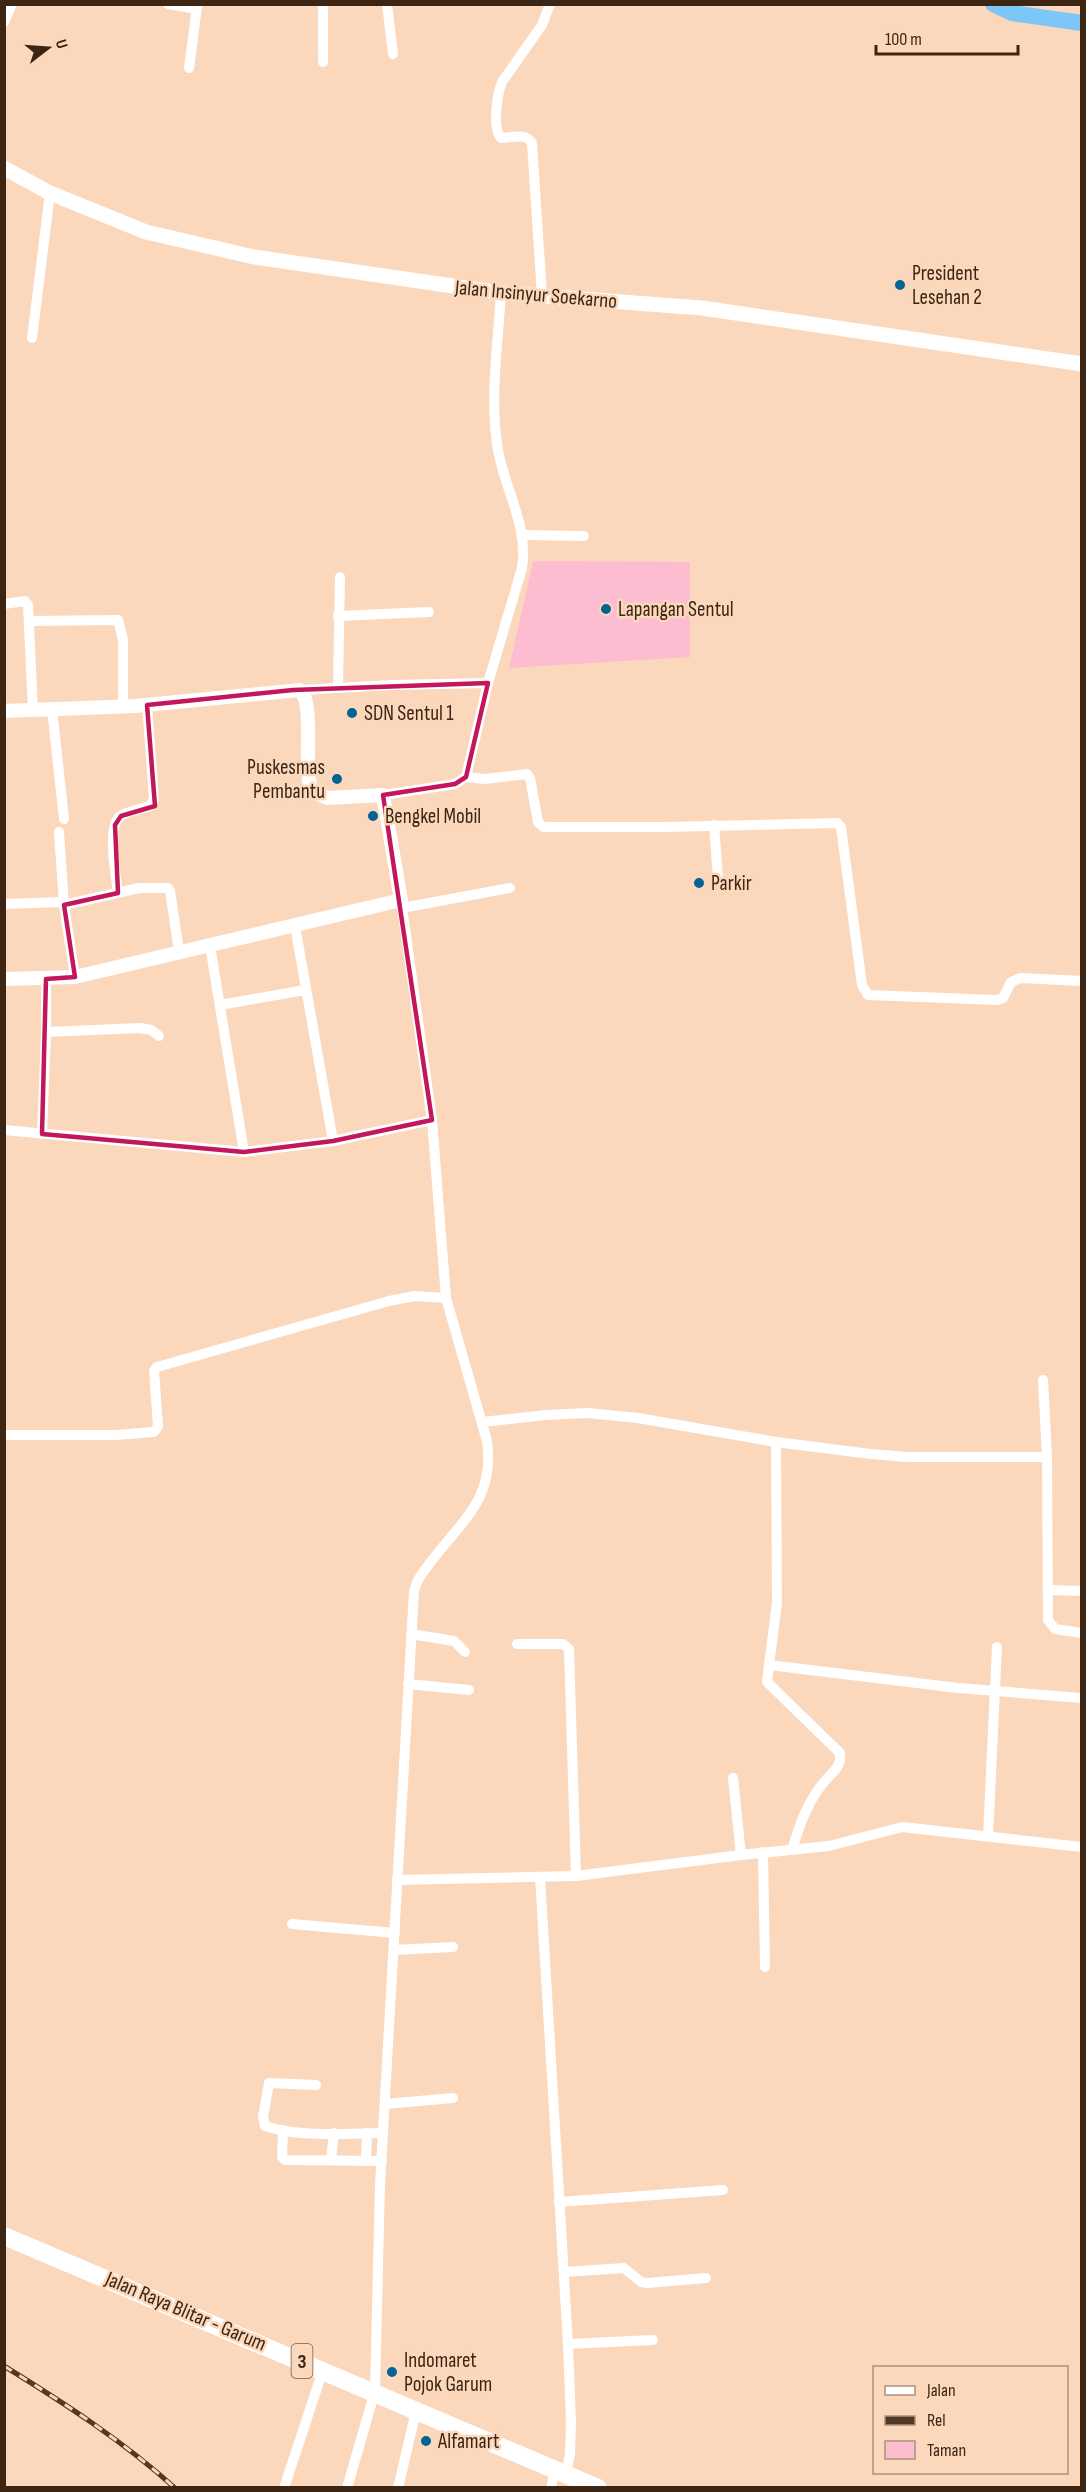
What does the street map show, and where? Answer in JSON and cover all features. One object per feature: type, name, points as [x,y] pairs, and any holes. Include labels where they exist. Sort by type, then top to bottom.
[{"type":"highway","name":"Jalan Raya Blitar - Garum","points":[[4,2236],[375,2391],[557,2477],[598,2487]]},
{"type":"main road","name":"Jalan Insinyur Soekarno","points":[[4,168],[50,193],[146,232],[254,257],[501,293],[702,308],[1082,364]]},
{"type":"street","points":[[4,22],[12,4]]},
{"type":"street","points":[[168,4],[191,8],[198,6],[189,68]]},
{"type":"street","points":[[323,4],[323,62]]},
{"type":"street","points":[[387,4],[393,54]]},
{"type":"street","points":[[542,296],[532,143],[528,138],[521,136],[501,138],[497,133],[496,125],[498,93],[502,82],[542,24],[550,4]]},
{"type":"street","points":[[32,338],[50,193]]},
{"type":"street","points":[[466,777],[488,684],[525,552],[524,535],[500,465],[496,441],[495,390],[501,293]]},
{"type":"street","points":[[524,535],[584,536]]},
{"type":"street","points":[[338,687],[340,577]]},
{"type":"street","points":[[4,604],[25,601],[28,605],[33,710]]},
{"type":"street","points":[[338,616],[429,612]]},
{"type":"street","points":[[29,621],[118,620],[123,640],[123,706]]},
{"type":"street","points":[[4,711],[147,705],[338,687],[488,684]]},
{"type":"street","points":[[300,690],[307,700],[307,765],[310,790],[327,798],[383,795],[455,784],[466,777],[485,779],[527,774],[530,778],[538,822],[543,826],[833,822],[840,825],[862,985],[868,995],[997,1000],[1003,998],[1007,985],[1015,980],[1082,981]]},
{"type":"street","points":[[118,893],[113,836],[115,825],[121,816],[150,806],[154,799],[147,705]]},
{"type":"street","points":[[52,709],[64,819]]},
{"type":"street","points":[[347,2487],[375,2391],[380,2189],[411,1634],[417,1582],[441,1549],[470,1517],[487,1481],[490,1460],[482,1422],[446,1298],[432,1120],[383,795]]},
{"type":"street","points":[[714,825],[718,878]]},
{"type":"street","points":[[58,832],[64,903],[75,977]]},
{"type":"street","points":[[4,904],[64,903],[139,888],[168,888],[179,951]]},
{"type":"street","points":[[4,979],[75,977],[179,951],[401,904],[510,888]]},
{"type":"street","points":[[295,926],[333,1141]]},
{"type":"street","points":[[210,946],[244,1152]]},
{"type":"street","points":[[42,1134],[46,979]]},
{"type":"street","points":[[220,1005],[305,990]]},
{"type":"street","points":[[46,1032],[140,1028],[151,1030],[159,1036]]},
{"type":"street","points":[[4,1130],[244,1152],[333,1141],[432,1120]]},
{"type":"street","points":[[4,1435],[116,1435],[154,1432],[158,1426],[154,1371],[157,1367],[389,1301],[415,1296],[446,1298]]},
{"type":"street","points":[[1043,1380],[1047,1457],[1048,1620],[1055,1629],[1082,1633]]},
{"type":"street","points":[[482,1422],[588,1413],[638,1418],[776,1442],[906,1457],[1047,1457]]},
{"type":"street","points":[[776,1442],[777,1602],[767,1682],[840,1753],[841,1760],[838,1767],[824,1782],[803,1818],[792,1850]]},
{"type":"street","points":[[1048,1590],[1082,1591]]},
{"type":"street","points":[[411,1634],[454,1641],[465,1652]]},
{"type":"street","points":[[517,1644],[563,1644],[569,1649],[576,1876]]},
{"type":"street","points":[[988,1836],[997,1647]]},
{"type":"street","points":[[770,1665],[995,1691],[1082,1698]]},
{"type":"street","points":[[408,1684],[470,1690]]},
{"type":"street","points":[[734,1778],[741,1855]]},
{"type":"street","points":[[397,1880],[576,1876],[845,1843],[902,1827],[1082,1847]]},
{"type":"street","points":[[763,1852],[765,1967]]},
{"type":"street","points":[[540,1877],[571,2423],[570,2454],[557,2477]]},
{"type":"street","points":[[292,1924],[395,1933]]},
{"type":"street","points":[[394,1950],[453,1947]]},
{"type":"street","points":[[316,2085],[272,2082],[268,2084],[263,2123],[267,2127],[284,2130],[383,2133]]},
{"type":"street","points":[[385,2104],[453,2098]]},
{"type":"street","points":[[284,2130],[282,2157],[284,2160],[382,2161]]},
{"type":"street","points":[[331,2160],[334,2133]]},
{"type":"street","points":[[366,2160],[367,2133]]},
{"type":"street","points":[[559,2202],[723,2190]]},
{"type":"street","points":[[564,2272],[624,2268],[641,2282],[647,2283],[706,2278]]},
{"type":"street","points":[[568,2344],[653,2340]]},
{"type":"street","points":[[284,2487],[322,2370]]},
{"type":"street","points":[[398,2487],[416,2411]]},
{"type":"highlighted area","points":[[488,683],[466,777],[455,784],[383,795],[432,1120],[333,1141],[244,1152],[42,1134],[46,979],[75,977],[64,905],[118,893],[115,825],[121,816],[155,806],[147,705],[293,690]]},
{"type":"green space","name":"Lapangan Sentul","points":[[533,562],[690,562],[690,657],[509,668]]},
{"type":"waterway","points":[[993,4],[1012,13],[1082,23]]},
{"type":"railway","points":[[4,2366],[92,2423],[135,2454],[175,2488]]},
{"type":"place","name":"President Lesehan 2","points":[[900,285]]},
{"type":"place","name":"Lapangan Sentul","points":[[606,609]]},
{"type":"place","name":"SDN Sentul 1","points":[[352,713]]},
{"type":"place","name":"Puskesmas Pembantu","points":[[337,779]]},
{"type":"place","name":"Bengkel Mobil","points":[[373,816]]},
{"type":"place","name":"Parkir","points":[[699,883]]},
{"type":"place","name":"Indomaret Pojok Garum","points":[[392,2372]]},
{"type":"place","name":"Alfamart","points":[[426,2441]]}]
